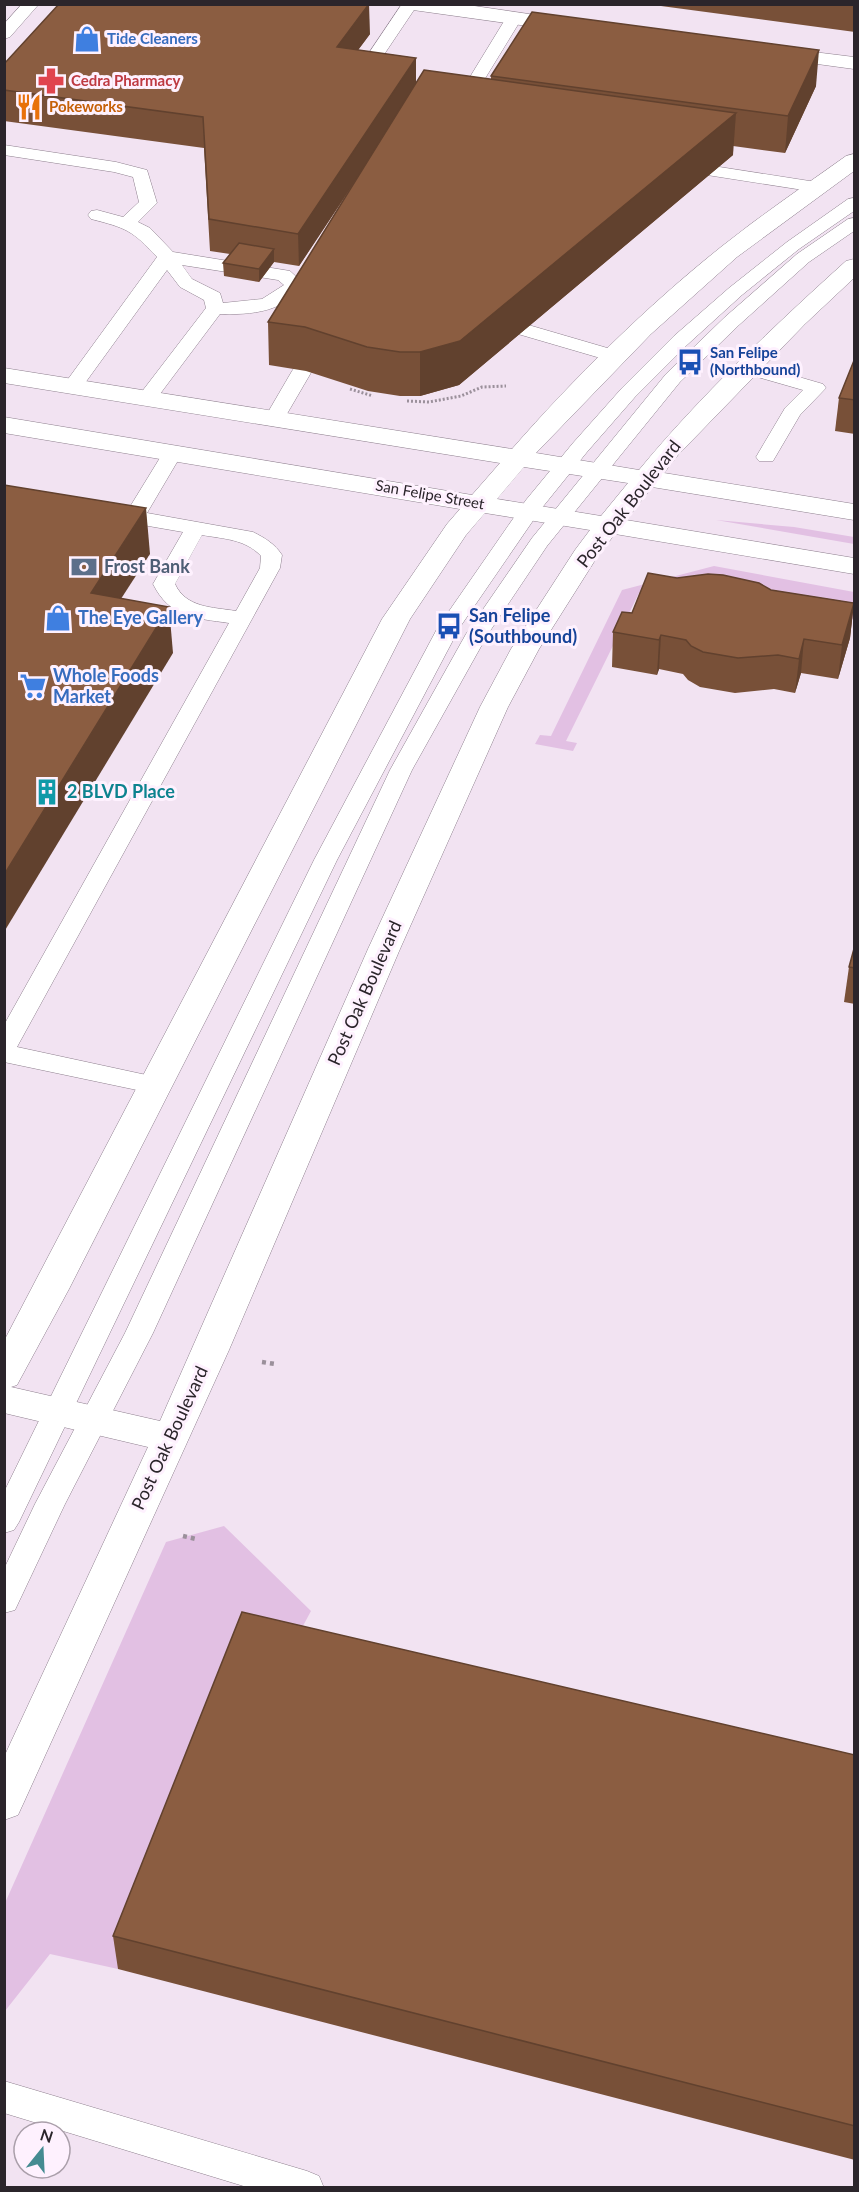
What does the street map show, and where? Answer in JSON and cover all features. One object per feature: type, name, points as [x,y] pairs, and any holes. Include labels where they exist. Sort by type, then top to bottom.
[{"type":"main road","points":[[412,4],[594,29]]},
{"type":"main road","points":[[754,50],[855,63]]},
{"type":"main road","points":[[4,1375],[396,619],[456,530],[543,429],[642,329],[729,252],[855,161]]},
{"type":"main road","name":"Post Oak Boulevard","points":[[4,1802],[215,1339],[384,949],[494,707],[525,649],[588,550],[669,450],[796,319],[855,266]]},
{"type":"main road","points":[[4,375],[855,512]]},
{"type":"main road","name":"San Felipe Street","points":[[4,425],[855,566]]},
{"type":"main road","points":[[4,1399],[170,1438]]},
{"type":"lane","points":[[4,34],[31,4]]},
{"type":"lane","points":[[373,59],[412,4]]},
{"type":"lane","points":[[454,116],[514,18]]},
{"type":"lane","points":[[4,150],[116,167],[141,174],[148,203],[127,223]]},
{"type":"lane","points":[[713,171],[816,187]]},
{"type":"lane","points":[[4,1522],[341,828],[449,626],[508,538],[565,466],[588,437],[666,352],[732,293],[818,227],[855,202]]},
{"type":"lane","points":[[97,215],[127,223],[144,232],[167,257],[186,283],[213,297],[215,308],[147,398]]},
{"type":"lane","points":[[4,1601],[50,1504],[144,1322],[401,770],[477,634],[538,542],[673,378],[732,321],[803,258],[855,224]]},
{"type":"lane","points":[[167,257],[284,275],[295,284],[289,292],[270,303],[250,309],[215,308]]},
{"type":"lane","points":[[73,386],[167,257]]},
{"type":"lane","points":[[525,330],[614,356]]},
{"type":"lane","points":[[747,368],[816,388],[792,412],[766,457]]},
{"type":"lane","points":[[274,419],[302,371]]},
{"type":"lane","points":[[134,518],[173,453]]},
{"type":"lane","points":[[4,1048],[270,568],[272,555],[260,543],[246,536],[99,512]]},
{"type":"lane","points":[[195,528],[164,584],[169,594],[176,603],[190,608],[242,618]]},
{"type":"lane","points":[[4,1053],[156,1085]]},
{"type":"lane","points":[[4,2097],[307,2187]]},
{"type":"path","points":[[406,401],[429,402],[461,396],[482,387],[506,386]]},
{"type":"path","points":[[350,389],[378,397]]},
{"type":"path","points":[[262,1362],[275,1364]]},
{"type":"path","points":[[183,1536],[196,1539]]},
{"type":"shaded area","points":[[716,520],[794,527],[854,537],[854,544]]},
{"type":"shaded area","points":[[714,566],[854,592],[854,619],[789,608],[784,618],[639,593],[566,741],[577,743],[573,751],[535,744],[540,735],[551,736],[622,590]]},
{"type":"shaded area","points":[[224,1526],[311,1611],[118,1969],[50,1954],[5,2011],[5,1903],[166,1542]]},
{"type":"building","points":[[59,4],[369,4],[337,47],[416,58],[298,234],[209,219],[203,117],[4,90],[4,64]]},
{"type":"building","points":[[532,12],[819,50],[788,116],[491,76]]},
{"type":"building","points":[[424,70],[736,113],[460,341],[420,352],[400,352],[367,347],[305,327],[268,322]]},
{"type":"building","points":[[239,243],[274,249],[259,269],[223,263]]},
{"type":"building","points":[[855,358],[855,400],[839,398]]},
{"type":"building","name":"2 BLVD Place","points":[[4,485],[146,508],[91,593],[169,607],[4,875]]},
{"type":"building","points":[[648,573],[677,578],[708,574],[723,575],[759,583],[771,590],[854,603],[842,645],[804,639],[799,659],[778,655],[738,658],[703,652],[691,646],[686,640],[661,635],[659,640],[613,632],[622,612],[632,613]]},
{"type":"building","points":[[855,945],[855,968],[849,967]]},
{"type":"building","points":[[242,1612],[855,1755],[855,2126],[113,1936]]},
{"type":"place","name":"Tide Cleaners","points":[[87,39]]},
{"type":"place","name":"Cedra Pharmacy","points":[[51,81]]},
{"type":"place","name":"Pokeworks","points":[[29,107]]},
{"type":"place","name":"San Felipe (Northbound)","points":[[690,362]]},
{"type":"place","name":"Frost Bank","points":[[84,567]]},
{"type":"place","name":"The Eye Gallery","points":[[58,618]]},
{"type":"place","name":"San Felipe (Southbound)","points":[[449,626]]},
{"type":"place","name":"Whole Foods Market","points":[[33,686]]},
{"type":"place","name":"2 BLVD Place","points":[[47,792]]}]
